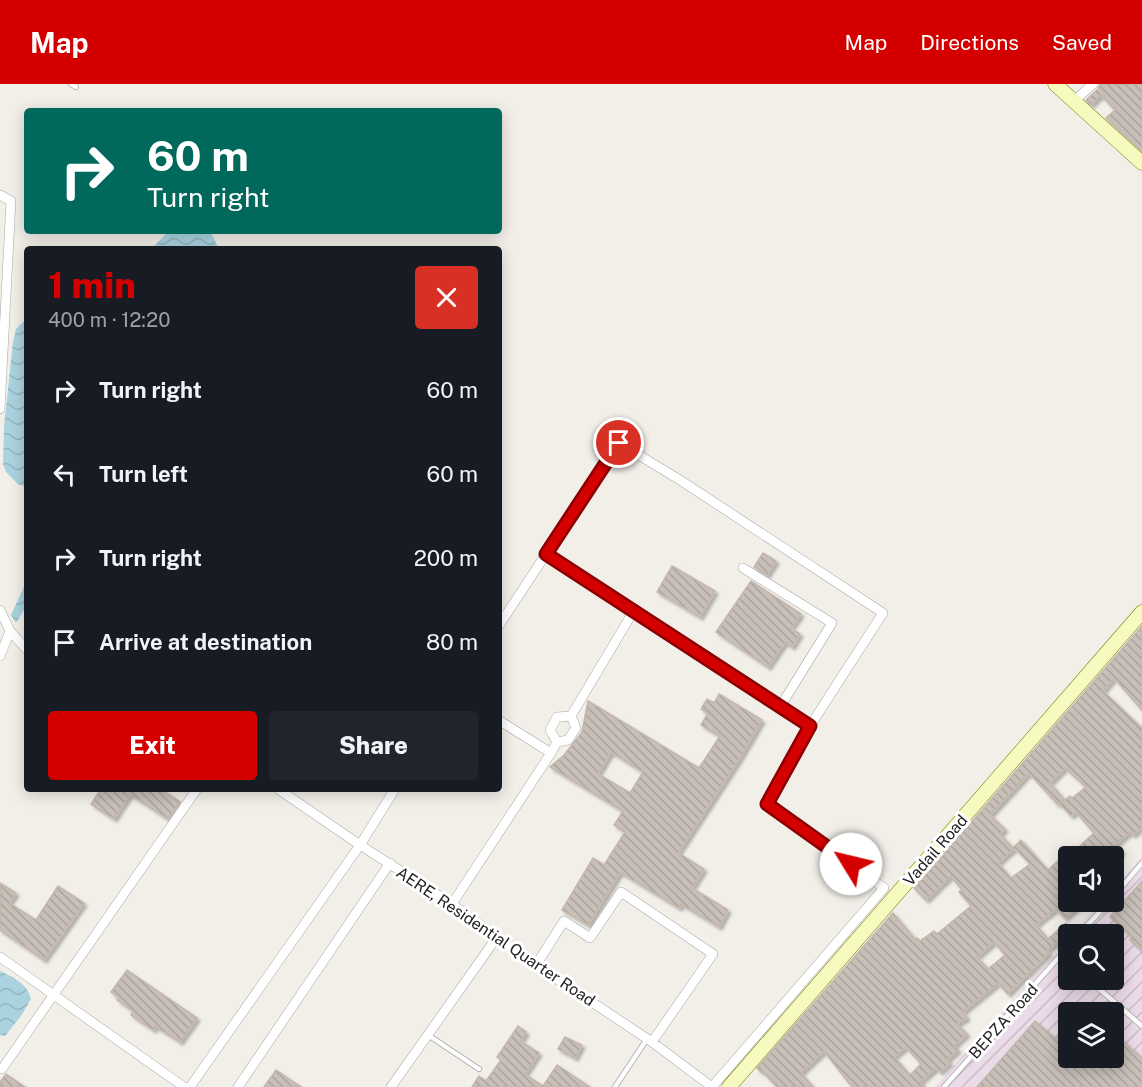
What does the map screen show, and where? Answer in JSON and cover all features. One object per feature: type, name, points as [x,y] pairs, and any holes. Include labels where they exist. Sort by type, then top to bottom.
[{"type":"street","points":[[1054,84],[1142,163]]},
{"type":"street","points":[[1074,101],[1093,84]]},
{"type":"street","points":[[0,195],[11,201],[0,409]]},
{"type":"street","points":[[502,621],[619,443],[680,480],[883,613],[810,726],[767,804],[884,888],[712,1087]]},
{"type":"street","points":[[546,554],[810,726]]},
{"type":"street","points":[[743,568],[832,623],[780,707]]},
{"type":"street","points":[[0,610],[10,631],[24,647]]},
{"type":"street","points":[[571,716],[633,612]]},
{"type":"street","name":"Vadail Road","points":[[729,1087],[1142,612]]},
{"type":"street","points":[[0,656],[10,631]]},
{"type":"street","points":[[557,742],[550,730],[557,717],[571,716]]},
{"type":"street","points":[[557,742],[568,740],[576,728],[571,716]]},
{"type":"street","points":[[502,723],[551,753]]},
{"type":"street","points":[[452,904],[557,742]]},
{"type":"street","points":[[2,1070],[195,792]]},
{"type":"street","name":"AERE, Residential Quarter Road","points":[[282,792],[452,904],[536,964],[650,1040],[712,1087]]},
{"type":"street","points":[[190,1087],[360,845],[393,792]]},
{"type":"street","points":[[238,1087],[390,863]]},
{"type":"street","points":[[536,964],[564,921],[590,938],[621,892],[713,954],[650,1040]]},
{"type":"street","points":[[391,1087],[497,937]]},
{"type":"street","points":[[0,957],[184,1087]]},
{"type":"lane","points":[[1124,884],[1142,863]]},
{"type":"lane","points":[[1089,924],[1100,912]]},
{"type":"lane","name":"BEPZA Road","points":[[944,1087],[1058,958]]},
{"type":"lane","points":[[1101,990],[1142,1026]]},
{"type":"lane","points":[[428,1035],[479,1069]]},
{"type":"lane","points":[[615,1087],[650,1040]]},
{"type":"shaded area","points":[[1142,857],[1142,1087],[935,1087],[1058,950],[1058,990],[1124,990],[1124,924],[1081,924],[1093,912],[1124,912],[1124,877]]},
{"type":"water","points":[[166,234],[211,234],[218,246],[154,246]]},
{"type":"water","points":[[24,321],[24,486],[18,484],[6,472],[3,464],[4,427],[16,329]]},
{"type":"water","points":[[24,587],[24,610],[16,623],[11,615]]},
{"type":"water","points":[[0,971],[23,985],[31,999],[5,1036],[0,1035]]},
{"type":"building","points":[[1100,84],[1142,84],[1142,151],[1106,118],[1115,110],[1101,95],[1091,105],[1086,100]]},
{"type":"building","points":[[763,553],[776,561],[767,575],[754,567]]},
{"type":"building","points":[[672,566],[715,591],[700,617],[657,592]]},
{"type":"building","points":[[751,581],[801,614],[791,628],[800,634],[792,647],[785,642],[768,667],[716,632]]},
{"type":"building","points":[[1142,626],[1142,710],[1114,678],[1103,691],[1142,728],[1142,827],[1133,835],[1130,832],[1116,846],[1080,846],[1094,833],[1076,812],[1071,816],[1060,804],[1086,787],[1065,768],[1050,783],[1064,799],[1058,805],[1029,773],[990,815],[1005,829],[1000,834],[1014,849],[998,863],[1011,878],[1030,864],[1014,847],[1021,840],[1048,870],[1058,861],[1058,911],[1056,909],[1036,925],[1048,939],[1058,930],[1058,942],[1008,994],[998,983],[963,1012],[967,1018],[957,1024],[967,1034],[954,1046],[958,1050],[947,1060],[950,1063],[940,1072],[936,1068],[920,1082],[925,1087],[852,1087],[824,1051],[801,1073],[813,1087],[777,1087],[757,1068],[893,913],[915,939],[920,941],[934,931],[937,934],[971,906],[959,892],[962,890],[951,876],[926,900],[914,888]],"holes":[[[994,942],[1005,955],[988,969],[977,957]],[[906,1047],[921,1064],[910,1075],[894,1057]]]},
{"type":"building","points":[[719,694],[762,720],[678,853],[704,869],[692,888],[728,910],[719,927],[681,904],[679,908],[620,872],[588,925],[562,910],[593,858],[604,865],[625,832],[614,825],[623,811],[550,767],[564,755],[582,732],[588,701],[699,768],[720,736],[701,725],[708,713],[701,709],[707,699],[714,703]],"holes":[[[611,752],[643,772],[630,793],[598,774]]]},
{"type":"building","points":[[99,792],[165,792],[180,802],[168,819],[130,794],[114,819],[91,804]]},
{"type":"building","points":[[1142,881],[1142,951],[1130,940],[1132,937],[1124,930],[1124,924],[1118,924],[1110,917],[1114,912],[1124,912],[1124,901]]},
{"type":"building","points":[[0,883],[16,893],[9,903],[36,920],[58,886],[84,903],[44,960],[0,930]]},
{"type":"building","points":[[1059,912],[1072,912],[1065,918]]},
{"type":"building","points":[[127,970],[197,1018],[180,1042],[155,1026],[153,1030],[131,1015],[133,1011],[117,1000],[119,998],[111,992]]},
{"type":"building","points":[[1035,1021],[1055,1038],[1058,1035],[1058,1068],[1124,1068],[1124,1042],[1142,1058],[1142,1087],[977,1087]]},
{"type":"building","points":[[518,1026],[526,1032],[521,1041],[539,1053],[525,1074],[543,1086],[557,1065],[590,1087],[472,1087],[479,1076],[486,1081],[501,1060],[497,1057]]},
{"type":"building","points":[[565,1037],[582,1045],[575,1058],[558,1049]]},
{"type":"building","points":[[276,1070],[301,1087],[264,1087]]},
{"type":"building","points":[[6,1074],[25,1087],[0,1087],[0,1082]]},
{"type":"route","points":[[619,443],[546,554],[810,726],[767,804],[851,864]]}]
